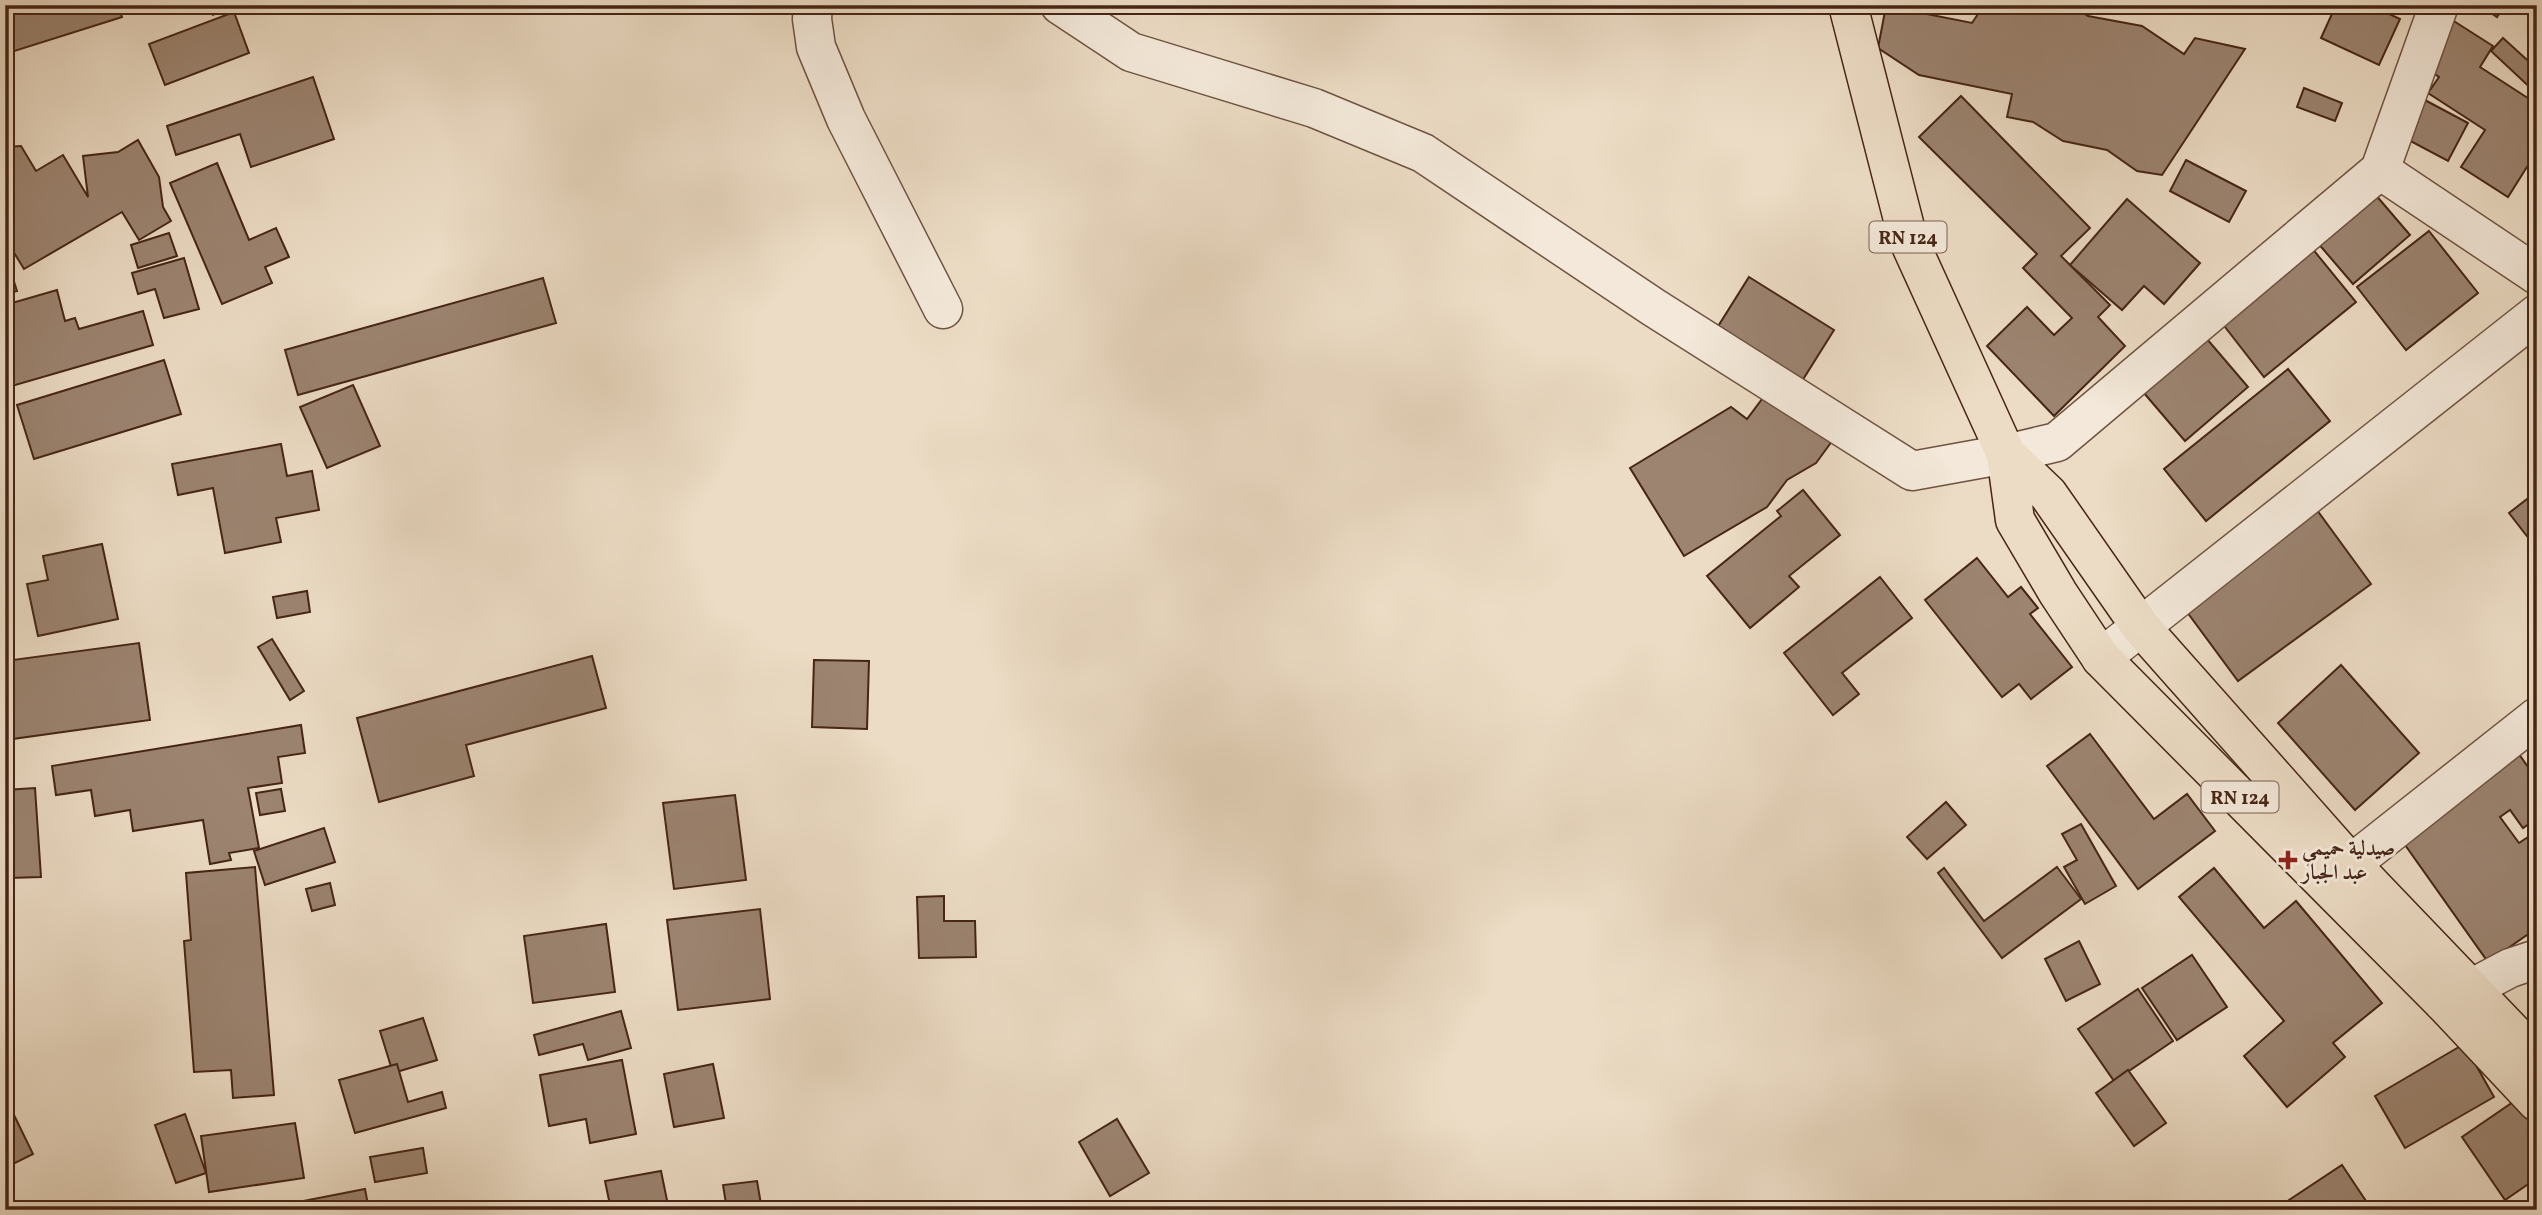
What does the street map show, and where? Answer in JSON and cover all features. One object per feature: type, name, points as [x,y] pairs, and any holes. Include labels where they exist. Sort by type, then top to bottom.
[{"type":"main road","name":"RN 124","points":[[1847,5],[1908,239],[2006,454],[2015,520],[2058,593],[2101,658],[2457,996],[2537,1058]]},
{"type":"main road","name":"RN 124","points":[[2006,454],[2049,494],[2140,626],[2351,863],[2537,1102]]},
{"type":"street","points":[[813,5],[816,47],[846,119],[943,309]]},
{"type":"street","points":[[1060,5],[1130,52],[1314,108],[1423,153],[1653,307],[1912,471],[2057,442],[2381,170],[2439,5]]},
{"type":"street","points":[[2381,170],[2536,272]]},
{"type":"street","points":[[2101,658],[2537,314]]},
{"type":"street","points":[[2351,863],[2537,718]]},
{"type":"street","points":[[2457,996],[2510,968],[2537,959]]},
{"type":"building","points":[[5,5],[118,5],[122,17],[5,54]]},
{"type":"building","points":[[207,5],[230,5],[213,15]]},
{"type":"building","points":[[1984,5],[2063,5],[2088,16],[2142,26],[2184,54],[2195,38],[2245,49],[2162,175],[2137,171],[2107,150],[2063,141],[2033,122],[2007,117],[2012,94],[1919,75],[1878,48],[1886,6],[1972,23]]},
{"type":"building","points":[[2336,5],[2370,5],[2400,19],[2379,65],[2321,38]]},
{"type":"building","points":[[2479,5],[2505,5],[2497,17]]},
{"type":"building","points":[[2438,11],[2493,46],[2480,67],[2537,104],[2537,151],[2508,197],[2461,167],[2485,130],[2428,93],[2439,77],[2409,57]]},
{"type":"building","points":[[234,12],[249,53],[165,85],[149,44]]},
{"type":"building","points":[[2503,38],[2537,69],[2537,94],[2491,51]]},
{"type":"building","points":[[313,77],[334,139],[251,167],[240,134],[176,155],[167,126]]},
{"type":"building","points":[[2304,88],[2342,103],[2335,121],[2297,107]]},
{"type":"building","points":[[2406,90],[2468,123],[2448,161],[2386,128]]},
{"type":"building","points":[[1961,96],[2090,228],[2061,256],[2110,305],[2098,317],[2125,346],[2054,416],[1987,346],[2027,307],[2054,335],[2072,318],[2023,268],[2037,254],[1919,137]]},
{"type":"building","points":[[138,140],[159,177],[163,207],[171,221],[139,240],[122,212],[24,269],[5,238],[5,147],[21,146],[36,171],[63,155],[88,197],[83,156],[118,152]]},
{"type":"building","points":[[2186,160],[2246,191],[2229,222],[2170,191]]},
{"type":"building","points":[[217,163],[249,240],[276,228],[289,257],[265,267],[272,283],[222,304],[170,183]]},
{"type":"building","points":[[2368,186],[2410,235],[2353,284],[2311,235]]},
{"type":"building","points":[[2127,199],[2200,263],[2164,304],[2144,286],[2122,310],[2070,265]]},
{"type":"building","points":[[2429,231],[2478,293],[2406,350],[2357,287]]},
{"type":"building","points":[[169,233],[177,256],[138,268],[131,245]]},
{"type":"building","points":[[2302,236],[2356,302],[2264,377],[2211,309]]},
{"type":"building","points":[[5,253],[17,291],[5,294]]},
{"type":"building","points":[[184,258],[199,309],[164,318],[155,289],[138,294],[132,273]]},
{"type":"building","points":[[1749,277],[1834,330],[1802,381],[1717,328]]},
{"type":"building","points":[[543,278],[556,323],[298,395],[285,350]]},
{"type":"building","points":[[57,290],[65,321],[75,318],[79,329],[143,311],[153,345],[5,388],[5,305]]},
{"type":"building","points":[[2195,325],[2248,387],[2185,441],[2132,379]]},
{"type":"building","points":[[164,360],[181,414],[34,459],[17,405]]},
{"type":"building","points":[[2288,369],[2330,421],[2206,521],[2164,469]]},
{"type":"building","points":[[1774,383],[1838,433],[1816,463],[1787,480],[1767,507],[1684,556],[1630,468],[1731,407],[1747,419]]},
{"type":"building","points":[[353,385],[380,446],[327,468],[300,407]]},
{"type":"building","points":[[281,444],[287,476],[312,471],[319,510],[276,518],[281,542],[225,553],[213,488],[178,495],[172,464]]},
{"type":"building","points":[[1803,490],[1840,535],[1789,576],[1799,587],[1750,628],[1707,576],[1781,516],[1777,511]]},
{"type":"building","points":[[2306,495],[2371,584],[2238,681],[2173,593]]},
{"type":"building","points":[[2531,496],[2537,504],[2537,549],[2509,513]]},
{"type":"building","points":[[102,544],[118,619],[38,636],[27,584],[48,580],[43,556]]},
{"type":"building","points":[[1977,558],[2008,597],[2021,587],[2038,608],[2030,614],[2072,667],[2031,699],[2019,684],[2002,697],[1925,600]]},
{"type":"building","points":[[1880,577],[1912,618],[1842,673],[1859,694],[1833,715],[1784,653]]},
{"type":"building","points":[[307,591],[310,612],[277,618],[273,597]]},
{"type":"building","points":[[272,639],[304,691],[290,700],[258,647]]},
{"type":"building","points":[[139,643],[150,720],[5,740],[5,661]]},
{"type":"building","points":[[592,656],[606,708],[466,745],[474,776],[379,802],[357,718]]},
{"type":"building","points":[[814,660],[869,661],[867,729],[812,727]]},
{"type":"building","points":[[2341,665],[2419,753],[2355,810],[2278,723]]},
{"type":"building","points":[[2537,711],[2537,763],[2513,725]]},
{"type":"building","points":[[301,725],[305,753],[278,757],[282,783],[248,788],[259,848],[229,853],[231,860],[210,864],[203,820],[133,831],[130,810],[95,816],[91,790],[56,795],[52,766]]},
{"type":"building","points":[[2090,734],[2154,819],[2187,794],[2215,831],[2138,889],[2047,766]]},
{"type":"building","points":[[2505,734],[2537,780],[2537,818],[2523,828],[2510,810],[2500,817],[2519,843],[2537,831],[2537,928],[2488,962],[2386,818]]},
{"type":"building","points":[[35,788],[41,877],[8,878],[5,872],[5,790]]},
{"type":"building","points":[[281,789],[285,811],[260,815],[256,793]]},
{"type":"building","points":[[735,795],[746,880],[674,889],[663,803]]},
{"type":"building","points":[[1946,802],[1966,825],[1927,859],[1907,837]]},
{"type":"building","points":[[2081,824],[2116,886],[2085,904],[2064,867],[2077,860],[2062,834]]},
{"type":"building","points":[[324,828],[335,862],[265,885],[254,851]]},
{"type":"building","points":[[255,867],[274,1095],[233,1098],[231,1070],[194,1072],[184,941],[191,940],[186,873]]},
{"type":"building","points":[[2057,867],[2081,899],[2002,958],[1938,873],[1944,868],[1984,921]]},
{"type":"building","points":[[2214,868],[2264,928],[2296,901],[2382,1003],[2333,1043],[2345,1057],[2287,1107],[2244,1056],[2284,1021],[2179,897]]},
{"type":"building","points":[[330,883],[335,905],[312,911],[306,889]]},
{"type":"building","points":[[944,896],[944,921],[975,921],[976,957],[919,958],[917,897]]},
{"type":"building","points":[[760,909],[770,999],[678,1010],[667,920]]},
{"type":"building","points":[[606,924],[615,992],[533,1003],[524,936]]},
{"type":"building","points":[[2079,941],[2100,984],[2066,1001],[2045,959]]},
{"type":"building","points":[[2192,955],[2227,1007],[2177,1040],[2142,988]]},
{"type":"building","points":[[2138,989],[2173,1041],[2114,1081],[2078,1029]]},
{"type":"building","points":[[621,1011],[631,1048],[588,1060],[583,1044],[539,1055],[534,1035]]},
{"type":"building","points":[[423,1018],[437,1060],[393,1073],[380,1031]]},
{"type":"building","points":[[2464,1044],[2494,1097],[2405,1148],[2375,1096]]},
{"type":"building","points":[[622,1060],[636,1134],[590,1143],[586,1119],[549,1126],[540,1075]]},
{"type":"building","points":[[397,1064],[408,1102],[442,1092],[446,1108],[355,1133],[339,1080]]},
{"type":"building","points":[[713,1064],[724,1118],[674,1127],[664,1074]]},
{"type":"building","points":[[2128,1070],[2166,1123],[2134,1146],[2096,1093]]},
{"type":"building","points":[[2519,1098],[2537,1125],[2537,1178],[2505,1200],[2462,1137]]},
{"type":"building","points":[[13,1113],[33,1154],[5,1168],[5,1117]]},
{"type":"building","points":[[185,1114],[206,1173],[176,1183],[155,1125]]},
{"type":"building","points":[[1117,1119],[1149,1173],[1110,1196],[1079,1142]]},
{"type":"building","points":[[295,1123],[304,1178],[209,1192],[201,1136]]},
{"type":"building","points":[[423,1148],[427,1173],[375,1182],[370,1157]]},
{"type":"building","points":[[2342,1165],[2372,1210],[2295,1210],[2289,1200]]},
{"type":"building","points":[[661,1171],[669,1210],[611,1210],[605,1181]]},
{"type":"building","points":[[757,1181],[762,1210],[727,1210],[723,1185]]},
{"type":"building","points":[[365,1189],[369,1210],[299,1210],[298,1202]]},
{"type":"place","name":"صيدلية حميمي عبد الجبار","points":[[2288,860]]}]
